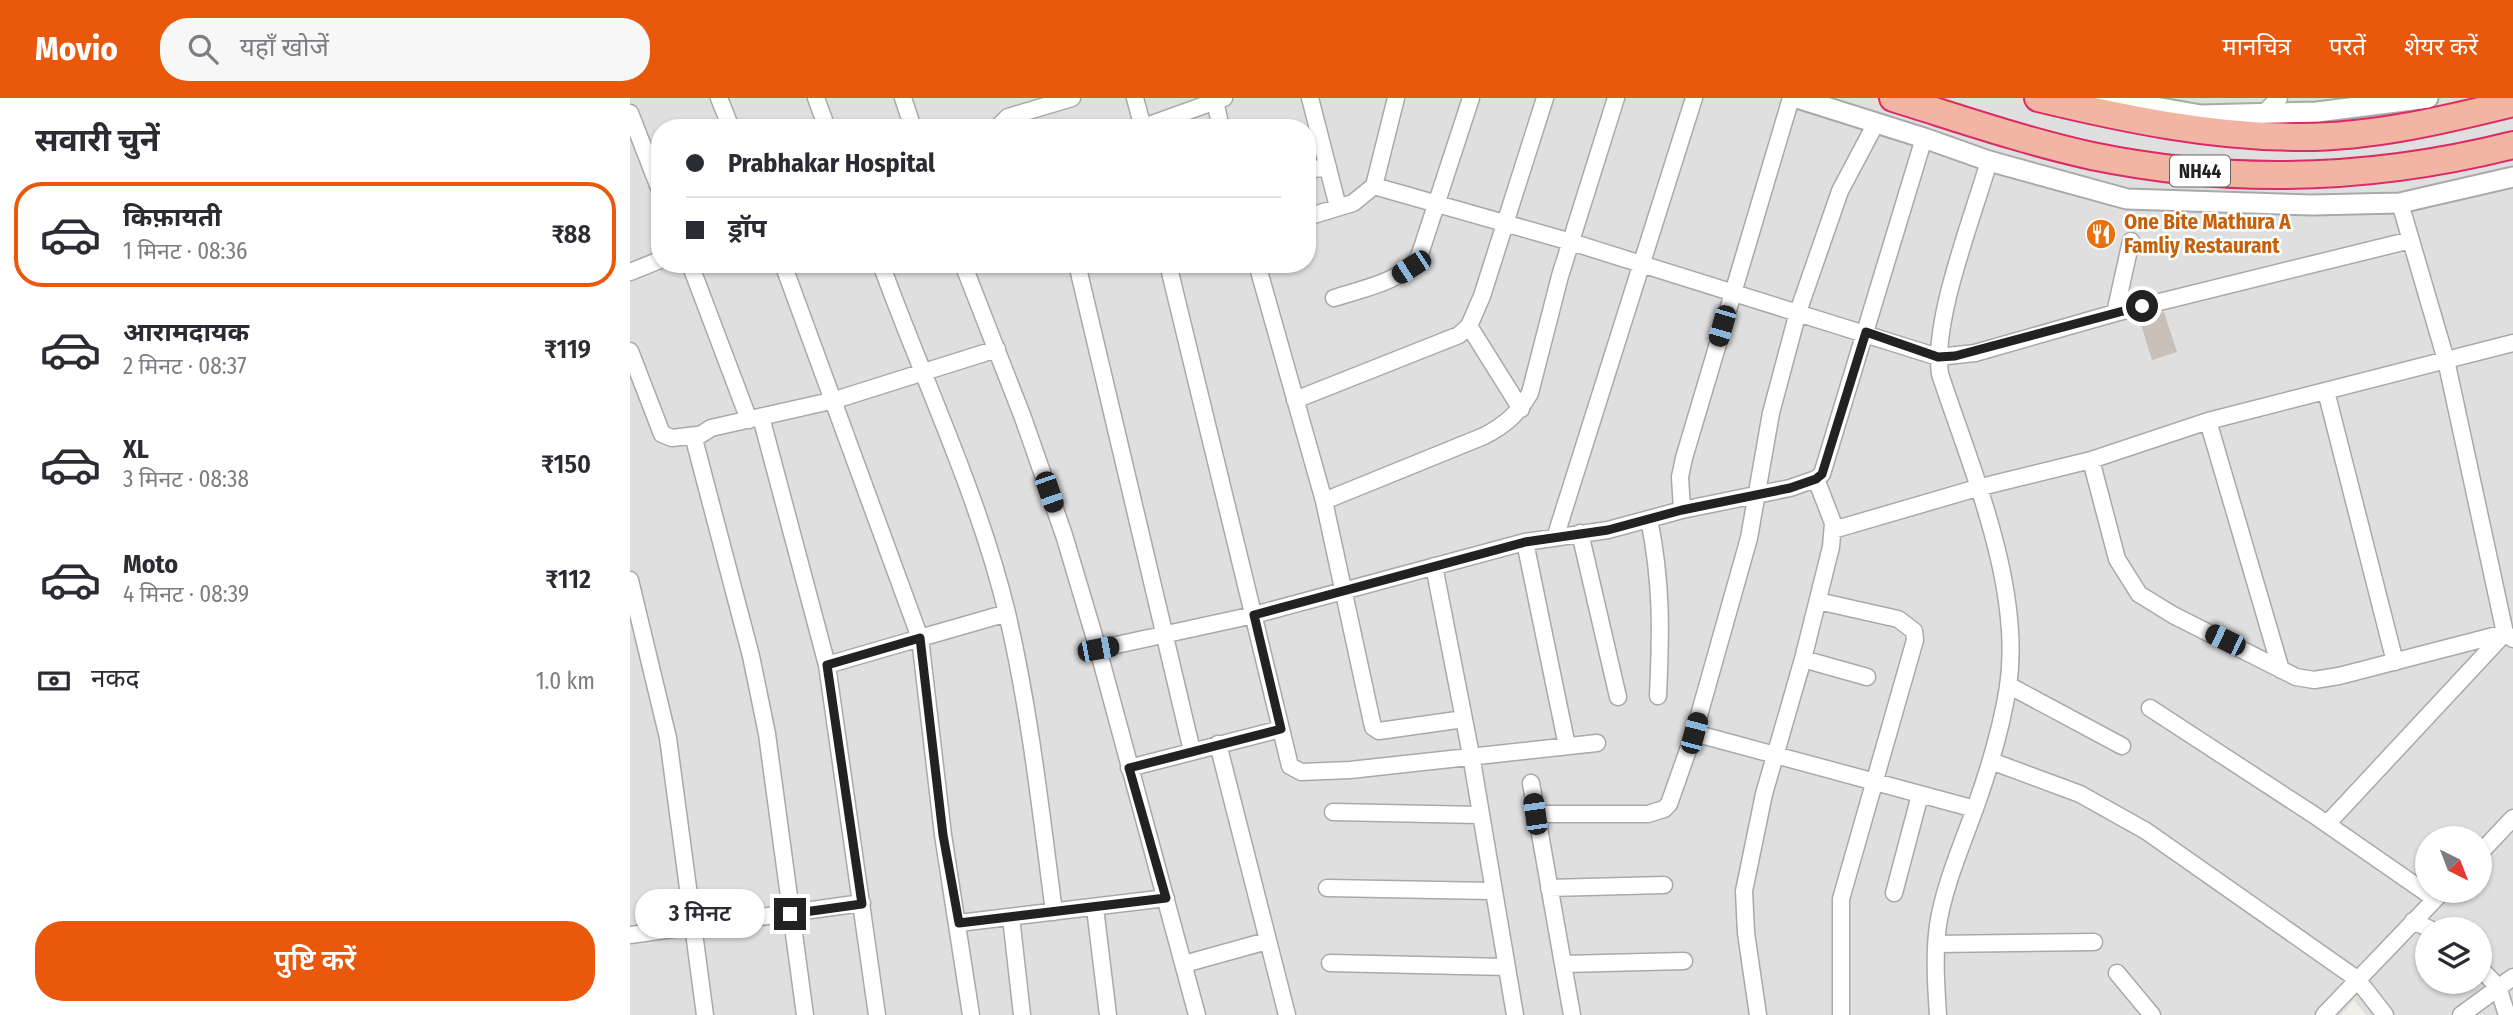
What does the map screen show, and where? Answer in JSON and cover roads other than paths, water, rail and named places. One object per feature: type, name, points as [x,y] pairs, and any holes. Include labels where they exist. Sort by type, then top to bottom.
[{"type":"highway","name":"NH44","points":[[1893,98],[2090,155],[2165,169],[2262,176],[2326,175],[2424,163],[2513,145]]},
{"type":"highway","name":"NH44","points":[[2038,98],[2130,120],[2223,134],[2304,137],[2384,130],[2513,103]]},
{"type":"street","points":[[719,98],[727,119]]},
{"type":"street","points":[[816,98],[824,119]]},
{"type":"street","points":[[903,98],[910,119]]},
{"type":"street","points":[[1006,119],[1072,98]]},
{"type":"street","points":[[1135,98],[1140,119]]},
{"type":"street","points":[[1310,98],[1315,119]]},
{"type":"street","points":[[1316,214],[1362,198],[1374,186],[1396,98]]},
{"type":"street","points":[[1334,298],[1395,278],[1411,267],[1424,244],[1471,98]]},
{"type":"street","points":[[1295,400],[1444,343],[1469,326],[1545,98]]},
{"type":"street","points":[[1324,501],[1484,436],[1506,424],[1521,409],[1536,374],[1571,242],[1616,98]]},
{"type":"street","points":[[1555,538],[1693,98]]},
{"type":"street","points":[[1682,510],[1680,477],[1684,458],[1791,98]]},
{"type":"street","points":[[1797,98],[1924,138],[1989,162],[2127,199],[2312,205],[2400,203],[2513,177]]},
{"type":"street","points":[[2104,98],[2179,104],[2201,115],[2317,112],[2428,98]]},
{"type":"street","points":[[2264,113],[2279,98]]},
{"type":"street","points":[[1167,119],[1219,100],[1220,119]]},
{"type":"street","points":[[630,113],[651,167]]},
{"type":"street","points":[[1316,121],[1338,207]]},
{"type":"street","points":[[1535,814],[1648,814],[1664,809],[1674,792],[1694,733],[1738,578],[1757,494],[1771,413],[1798,312],[1831,212],[1850,169],[1876,123]]},
{"type":"street","points":[[1098,649],[1254,615],[1525,542],[1649,519],[1816,479],[1822,474],[1924,138]]},
{"type":"street","points":[[1938,1015],[1936,944],[1945,898],[1991,761],[2008,685],[2010,627],[2006,598],[1938,357],[1944,318],[1989,162]]},
{"type":"street","points":[[1316,169],[1328,167]]},
{"type":"street","points":[[1374,186],[1571,242],[1866,332],[1938,357],[1975,353],[2115,313],[2411,240]]},
{"type":"street","points":[[2400,203],[2446,360],[2510,632]]},
{"type":"street","points":[[2115,313],[2131,241]]},
{"type":"street","points":[[630,272],[651,264]]},
{"type":"street","points":[[694,273],[755,418],[827,665],[877,1015]]},
{"type":"street","points":[[786,273],[920,638],[943,835],[959,923],[971,1015]]},
{"type":"street","points":[[884,273],[974,508],[1007,612],[1024,701],[1054,912]]},
{"type":"street","points":[[967,273],[1045,479],[1098,649],[1198,1015]]},
{"type":"street","points":[[1079,273],[1192,751]]},
{"type":"street","points":[[1170,273],[1290,765],[1301,772],[1597,743]]},
{"type":"street","points":[[1259,273],[1324,501],[1346,591],[1373,727],[1379,731],[1464,719]]},
{"type":"street","points":[[1469,326],[1521,409]]},
{"type":"street","points":[[1833,530],[1977,488],[2091,460],[2208,421],[2513,343]]},
{"type":"street","points":[[630,351],[662,434],[672,438],[697,435],[755,418],[835,400],[997,349]]},
{"type":"street","points":[[2326,391],[2395,662]]},
{"type":"street","points":[[2208,421],[2281,670]]},
{"type":"street","points":[[697,435],[694,445],[751,656],[767,734],[805,1015]]},
{"type":"street","points":[[2091,460],[2117,559],[2138,594],[2173,615],[2281,670],[2314,680],[2510,632]]},
{"type":"street","points":[[1758,1015],[1746,933],[1744,891],[1751,850],[1818,601],[1833,530],[1816,479]]},
{"type":"street","points":[[1649,519],[1660,578],[1662,621],[1658,696]]},
{"type":"street","points":[[1580,533],[1618,697]]},
{"type":"street","points":[[1525,542],[1567,746]]},
{"type":"street","points":[[1434,566],[1472,755],[1492,891],[1515,1015]]},
{"type":"street","points":[[630,580],[668,738],[705,1015]]},
{"type":"street","points":[[1818,601],[1898,619],[1914,631],[1913,650],[1873,782],[1840,908],[1841,1015]]},
{"type":"street","points":[[827,665],[1007,612]]},
{"type":"street","points":[[2327,824],[2510,632]]},
{"type":"street","points":[[1803,659],[1867,677]]},
{"type":"street","points":[[2008,685],[2122,746]]},
{"type":"street","points":[[2150,708],[2415,880]]},
{"type":"street","points":[[1129,768],[1281,729]]},
{"type":"street","points":[[1694,733],[1975,809]]},
{"type":"street","points":[[1218,744],[1287,1015]]},
{"type":"street","points":[[1991,761],[2057,784],[2115,812],[2203,869],[2357,979],[2385,1015]]},
{"type":"street","points":[[1531,782],[1572,1015]]},
{"type":"street","points":[[1894,893],[1920,795]]},
{"type":"street","points":[[1333,812],[1480,815]]},
{"type":"street","points":[[2492,840],[2513,818]]},
{"type":"street","points":[[1549,888],[1664,885]]},
{"type":"street","points":[[1327,888],[1492,891]]},
{"type":"street","points":[[959,923],[1166,898]]},
{"type":"street","points":[[2325,1015],[2431,903]]},
{"type":"street","points":[[630,935],[694,929],[862,904]]},
{"type":"street","points":[[1095,908],[1108,1015]]},
{"type":"street","points":[[1011,917],[1022,1015]]},
{"type":"street","points":[[1184,964],[1267,941]]},
{"type":"street","points":[[1936,944],[2094,942]]},
{"type":"street","points":[[1564,964],[1684,961]]},
{"type":"street","points":[[1330,963],[1506,967]]},
{"type":"street","points":[[2117,973],[2152,1015]]},
{"type":"street","points":[[2461,1015],[2513,977]]},
{"type":"street","points":[[2492,981],[2498,987],[2507,1015]]},
{"type":"place","name":"One Bite Mathura A Famliy Restaurant","points":[[2101,234]]}]
